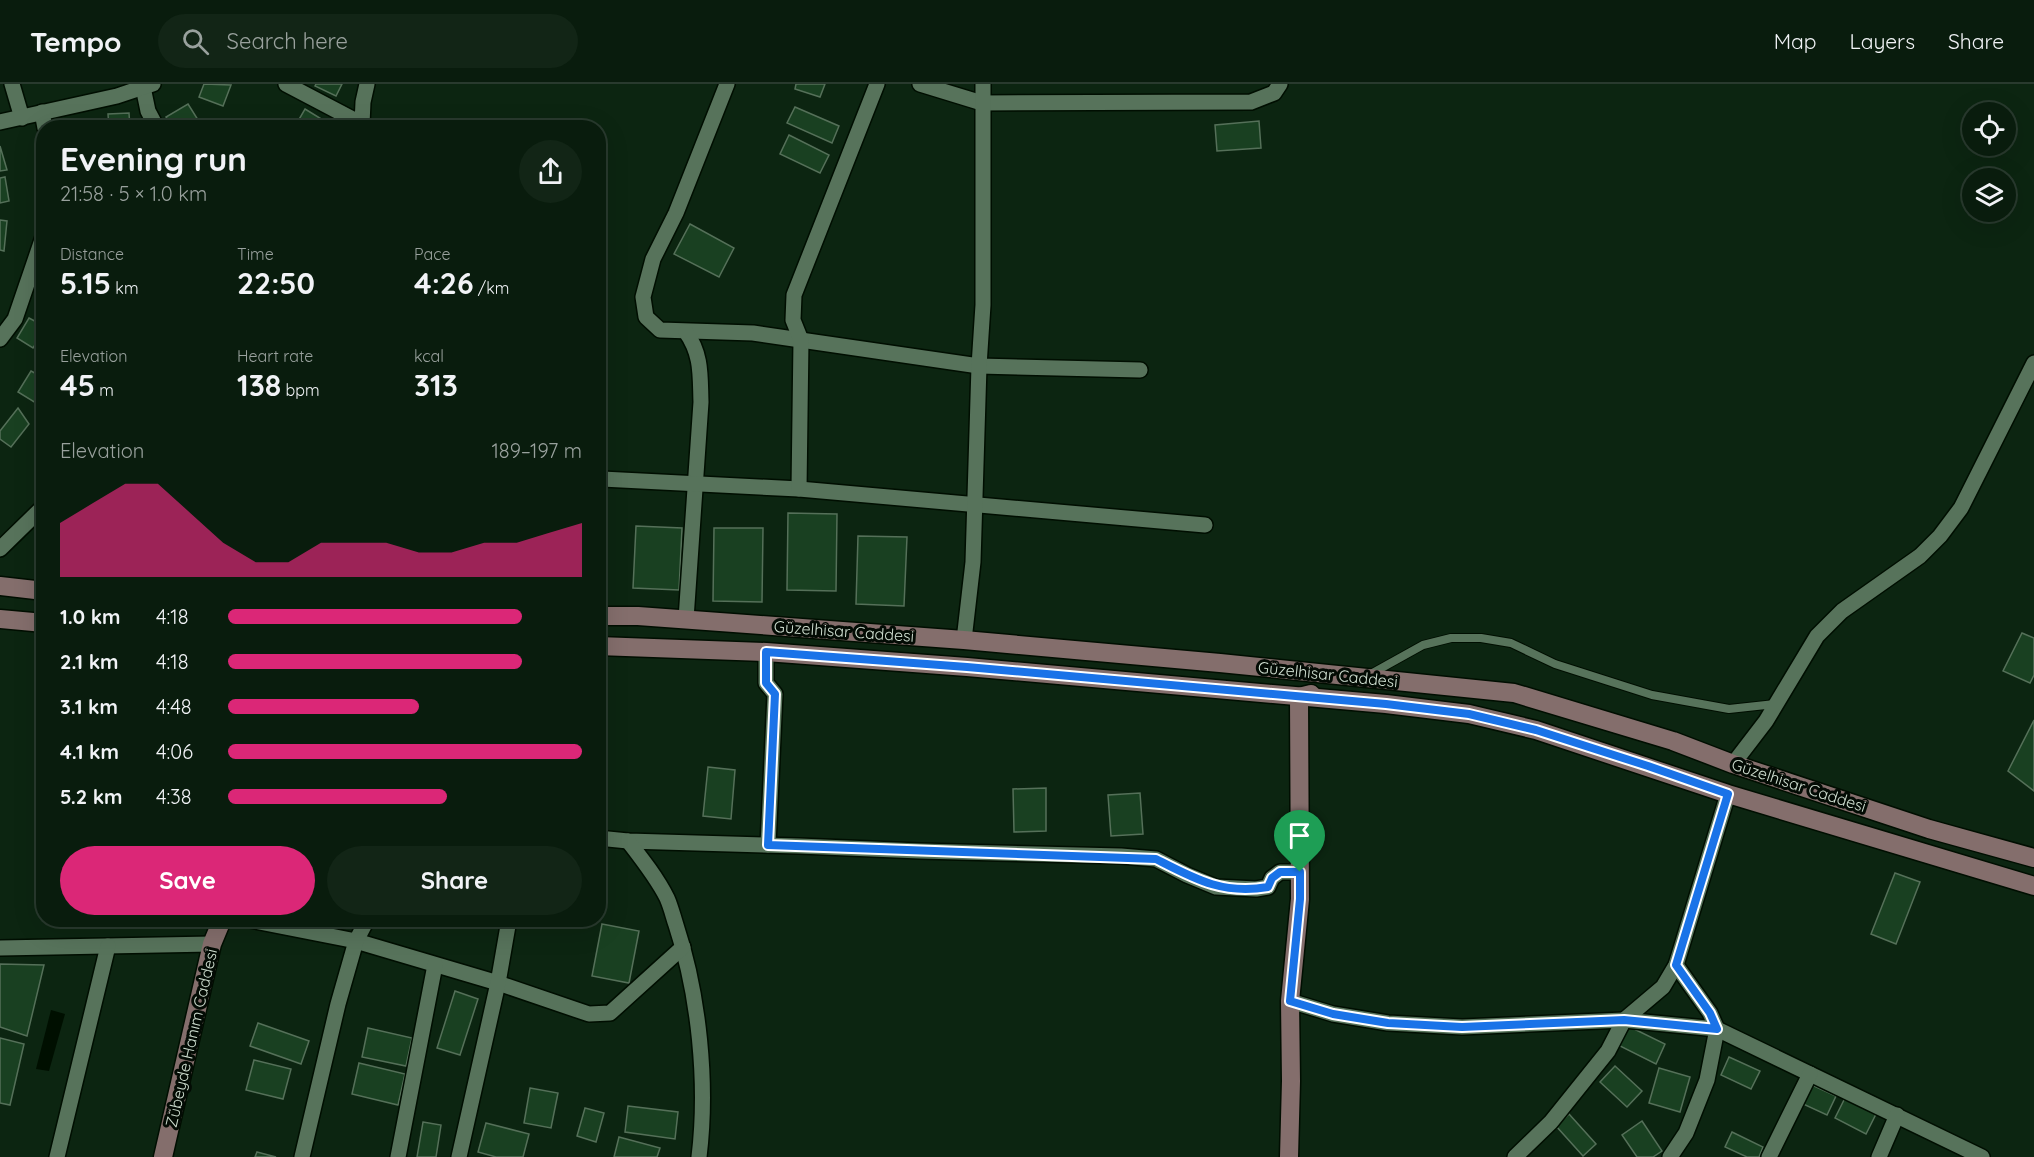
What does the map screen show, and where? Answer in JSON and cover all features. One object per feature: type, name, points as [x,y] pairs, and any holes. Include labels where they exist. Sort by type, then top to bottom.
[{"type":"street","points":[[12,84],[22,118]]},
{"type":"street","points":[[286,84],[352,120]]},
{"type":"street","points":[[363,120],[363,102],[367,84]]},
{"type":"street","points":[[727,84],[676,213],[653,259],[643,297],[646,317],[660,330],[753,333],[979,366],[1140,370]]},
{"type":"street","points":[[799,489],[801,340],[794,320],[794,295],[877,84]]},
{"type":"street","points":[[920,84],[982,103],[1251,102],[1274,93],[1280,84]]},
{"type":"street","points":[[964,640],[973,562],[983,305],[983,84]]},
{"type":"street","points":[[0,122],[22,118],[115,90],[148,86],[148,111],[152,120]]},
{"type":"street","points":[[42,112],[44,120]]},
{"type":"street","points":[[0,339],[15,319],[36,257]]},
{"type":"street","points":[[686,332],[696,346],[701,402],[686,620]]},
{"type":"street","points":[[1732,764],[1766,721],[1817,636],[1842,611],[1920,556],[1940,536],[1961,508],[2034,363]]},
{"type":"street","points":[[606,479],[799,489],[1205,525]]},
{"type":"street","points":[[0,549],[36,514]]},
{"type":"street","points":[[0,586],[36,590]]},
{"type":"street","name":"Güzelhisar Caddesi","points":[[606,616],[638,616],[964,640],[1514,693],[1673,741],[1732,764],[1929,829],[2034,858]]},
{"type":"street","points":[[0,619],[36,622]]},
{"type":"street","name":"Güzelhisar Caddesi","points":[[606,646],[766,652],[967,667],[1386,704],[1469,714],[1536,730],[1728,794],[2034,886]]},
{"type":"street","points":[[766,652],[766,683],[775,694],[768,845]]},
{"type":"street","points":[[1289,1157],[1290,1001],[1300,899],[1299,697],[1364,678]]},
{"type":"street","points":[[1515,1157],[1551,1122],[1608,1052],[1624,1020],[1664,987],[1676,965],[1728,794]]},
{"type":"street","points":[[606,839],[1156,859],[1216,887],[1242,889],[1268,887],[1272,878],[1280,872],[1300,872]]},
{"type":"street","points":[[628,841],[668,899],[683,947],[693,998],[700,1056],[702,1133],[699,1157]]},
{"type":"street","name":"Zübeyde Hanım Caddesi","points":[[163,1157],[212,944],[219,927]]},
{"type":"street","points":[[285,927],[356,941],[498,983],[589,1014],[610,1012],[683,947]]},
{"type":"street","points":[[302,1157],[339,1004],[356,941],[363,927]]},
{"type":"street","points":[[459,1157],[498,983],[508,927]]},
{"type":"street","points":[[0,948],[212,944]]},
{"type":"street","points":[[57,1157],[108,945]]},
{"type":"street","points":[[398,1157],[435,965]]},
{"type":"street","points":[[1676,965],[1710,1013],[1717,1029],[1707,1080],[1677,1155]]},
{"type":"street","points":[[1290,1001],[1333,1014],[1388,1023],[1462,1027],[1624,1020],[1717,1029],[1982,1157]]},
{"type":"street","points":[[1769,1157],[1810,1074]]},
{"type":"street","points":[[1879,1157],[1897,1116]]},
{"type":"lane","points":[[1364,678],[1423,645],[1451,638],[1481,638],[1511,643],[1555,664],[1652,695],[1729,709],[1777,703]]},
{"type":"shaded area","points":[[51,1010],[65,1014],[49,1071],[36,1069]]},
{"type":"building","points":[[204,84],[231,85],[223,106],[199,97]]},
{"type":"building","points":[[316,84],[342,84],[336,96],[315,86]]},
{"type":"building","points":[[796,84],[825,84],[820,97],[795,89]]},
{"type":"building","points":[[188,104],[198,120],[168,120],[166,117]]},
{"type":"building","points":[[795,107],[839,126],[832,143],[787,123]]},
{"type":"building","points":[[305,109],[323,120],[299,120]]},
{"type":"building","points":[[129,113],[129,120],[108,120],[108,114]]},
{"type":"building","points":[[1259,121],[1261,148],[1217,151],[1215,125]]},
{"type":"building","points":[[789,135],[829,155],[820,173],[780,154]]},
{"type":"building","points":[[0,146],[7,170],[0,171]]},
{"type":"building","points":[[5,177],[9,201],[0,203],[0,178]]},
{"type":"building","points":[[0,220],[7,221],[4,251],[0,250]]},
{"type":"building","points":[[690,224],[734,248],[719,277],[674,254]]},
{"type":"building","points":[[29,318],[36,322],[36,343],[33,348],[17,338]]},
{"type":"building","points":[[31,371],[36,374],[36,403],[18,392]]},
{"type":"building","points":[[18,408],[29,424],[11,447],[0,439],[0,431]]},
{"type":"building","points":[[788,513],[837,514],[836,591],[787,590]]},
{"type":"building","points":[[636,526],[682,528],[679,590],[633,588]]},
{"type":"building","points":[[714,528],[763,528],[762,602],[713,601]]},
{"type":"building","points":[[858,536],[907,537],[904,606],[856,604]]},
{"type":"building","points":[[2022,633],[2034,638],[2034,675],[2030,683],[2003,671]]},
{"type":"building","points":[[2034,720],[2034,791],[2008,771]]},
{"type":"building","points":[[708,767],[735,770],[731,819],[703,816]]},
{"type":"building","points":[[1046,788],[1046,831],[1014,832],[1013,789]]},
{"type":"building","points":[[1140,793],[1143,834],[1111,836],[1108,795]]},
{"type":"building","points":[[1895,873],[1920,882],[1896,944],[1871,934]]},
{"type":"building","points":[[606,925],[639,931],[629,983],[592,976],[601,927],[606,927]]},
{"type":"building","points":[[0,964],[44,965],[27,1036],[0,1027]]},
{"type":"building","points":[[455,991],[478,999],[460,1055],[437,1048]]},
{"type":"building","points":[[258,1023],[309,1041],[301,1064],[250,1046]]},
{"type":"building","points":[[1628,1026],[1665,1044],[1656,1064],[1618,1045]]},
{"type":"building","points":[[368,1028],[412,1038],[406,1066],[362,1057]]},
{"type":"building","points":[[0,1038],[24,1044],[10,1105],[0,1103]]},
{"type":"building","points":[[1729,1057],[1760,1071],[1751,1089],[1721,1075]]},
{"type":"building","points":[[254,1060],[291,1069],[283,1099],[246,1090]]},
{"type":"building","points":[[359,1063],[405,1074],[398,1105],[352,1094]]},
{"type":"building","points":[[1615,1066],[1642,1091],[1627,1107],[1600,1082]]},
{"type":"building","points":[[1659,1068],[1690,1077],[1680,1112],[1649,1103]]},
{"type":"building","points":[[1812,1085],[1836,1096],[1827,1115],[1803,1104]]},
{"type":"building","points":[[530,1088],[558,1093],[551,1128],[524,1123]]},
{"type":"building","points":[[1845,1098],[1876,1114],[1866,1134],[1835,1118]]},
{"type":"building","points":[[628,1106],[678,1112],[675,1139],[625,1132]]},
{"type":"building","points":[[585,1108],[604,1113],[596,1142],[577,1136]]},
{"type":"building","points":[[1569,1114],[1596,1144],[1583,1156],[1556,1126]]},
{"type":"building","points":[[1642,1121],[1662,1151],[1653,1157],[1637,1157],[1622,1135]]},
{"type":"building","points":[[423,1122],[441,1125],[436,1157],[417,1157]]},
{"type":"building","points":[[486,1123],[529,1134],[523,1157],[496,1157],[478,1152]]},
{"type":"building","points":[[1732,1132],[1763,1147],[1759,1157],[1747,1157],[1725,1147]]},
{"type":"building","points":[[619,1137],[660,1148],[657,1157],[614,1157]]},
{"type":"building","points":[[257,1152],[276,1157],[255,1157]]},
{"type":"route","points":[[766,652],[967,667],[1386,704],[1469,714],[1536,730],[1728,794],[1676,965],[1710,1013],[1717,1029],[1624,1020],[1462,1027],[1388,1023],[1333,1014],[1290,1001],[1300,899],[1300,872],[1280,872],[1272,878],[1268,887],[1242,889],[1216,887],[1156,859],[768,845],[775,694],[766,683],[766,652]]}]
